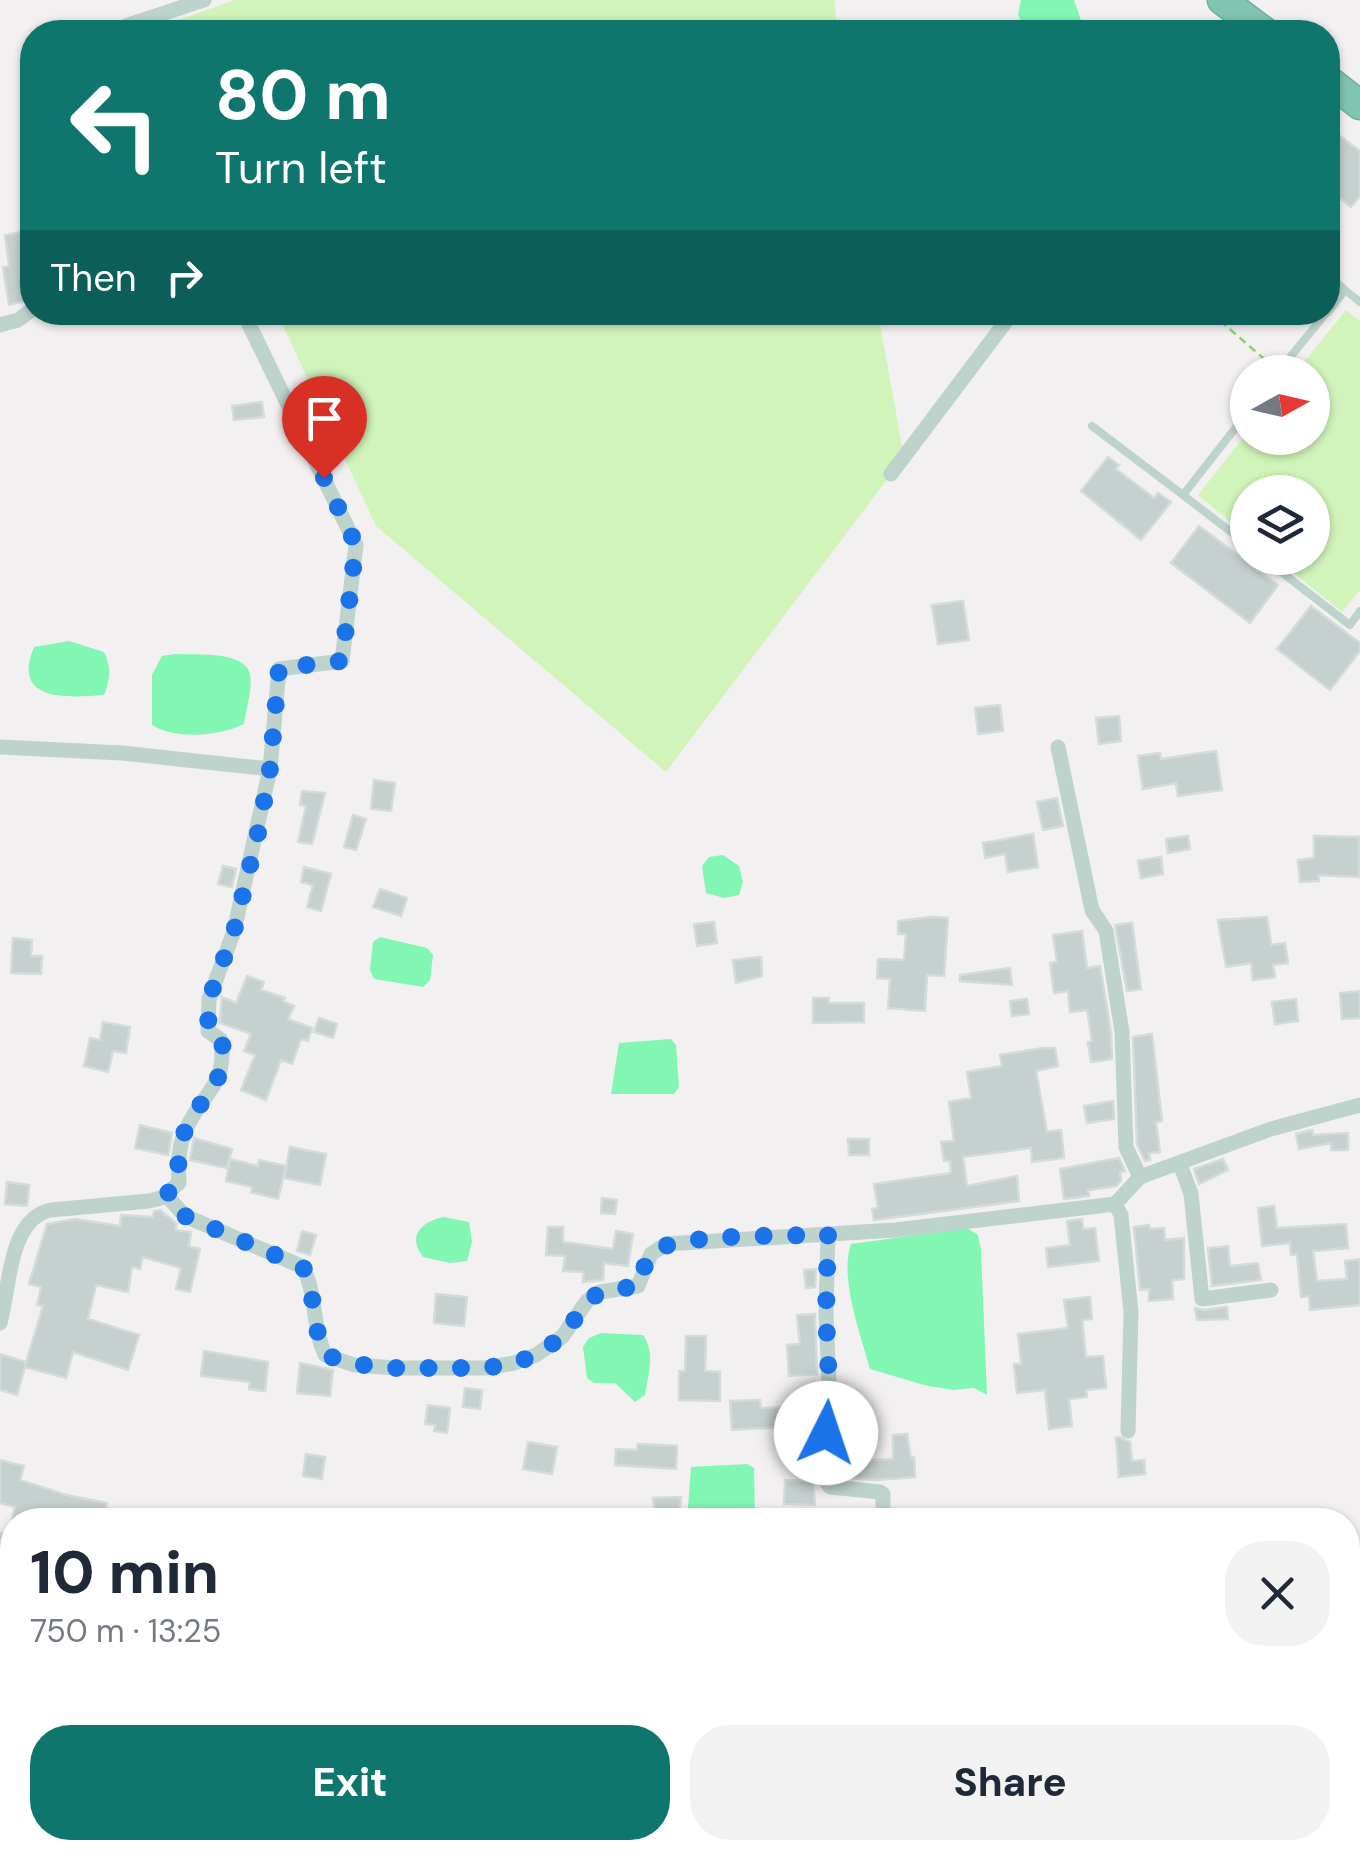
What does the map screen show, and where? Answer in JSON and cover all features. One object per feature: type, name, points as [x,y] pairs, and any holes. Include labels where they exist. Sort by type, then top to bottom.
[{"type":"highway","points":[[1222,0],[1247,20]]},
{"type":"street","points":[[143,20],[204,0]]},
{"type":"street","points":[[0,1323],[12,1258],[26,1222],[50,1210],[149,1201],[166,1195],[178,1183],[178,1160],[187,1127],[218,1082],[224,1058],[222,1040],[208,1030],[209,999],[234,931],[270,769],[279,668],[342,661],[356,545],[249,325]]},
{"type":"street","points":[[890,474],[1003,325]]},
{"type":"street","points":[[0,746],[122,753],[270,769]]},
{"type":"street","points":[[1058,748],[1092,910],[1106,931],[1122,1032],[1126,1147],[1140,1177]]},
{"type":"street","points":[[166,1195],[185,1216],[303,1267],[311,1284],[317,1337],[325,1355],[354,1364],[396,1368],[486,1368],[536,1355],[562,1337],[588,1301],[600,1292],[638,1286],[650,1254],[666,1244],[828,1235],[1115,1204],[1140,1177],[1271,1129],[1360,1105]]},
{"type":"street","points":[[1180,1164],[1191,1194],[1202,1300],[1271,1290]]},
{"type":"street","points":[[1115,1204],[1121,1215],[1131,1312],[1128,1431]]},
{"type":"street","points":[[828,1235],[830,1405],[822,1462],[824,1476],[830,1488],[880,1492],[883,1508]]},
{"type":"lane","points":[[1340,286],[1360,302]]},
{"type":"lane","points":[[1340,296],[1345,290]]},
{"type":"lane","points":[[1293,355],[1317,325]]},
{"type":"lane","points":[[1092,426],[1230,532]]},
{"type":"lane","points":[[1183,495],[1230,435]]},
{"type":"lane","points":[[1285,575],[1360,634]]},
{"type":"lane","points":[[1350,625],[1360,611]]},
{"type":"path","points":[[1225,325],[1259,355]]},
{"type":"shaded area","points":[[235,0],[834,0],[836,20],[178,20]]},
{"type":"shaded area","points":[[1021,0],[1074,0],[1081,20],[1020,20]]},
{"type":"shaded area","points":[[1346,310],[1360,321],[1360,590],[1342,612],[1296,575],[1330,575],[1330,475],[1230,475],[1230,522],[1198,495],[1230,455],[1330,455],[1330,355],[1310,355],[1334,325],[1340,325]]},
{"type":"shaded area","points":[[283,325],[880,325],[904,457],[666,772],[376,526]]},
{"type":"shaded area","points":[[69,641],[104,652],[109,674],[104,695],[46,693],[30,678],[34,647]]},
{"type":"shaded area","points":[[162,656],[229,657],[246,666],[251,685],[244,724],[198,735],[173,733],[152,725],[152,675]]},
{"type":"shaded area","points":[[723,855],[739,866],[743,882],[739,895],[724,898],[706,893],[702,866],[709,857]]},
{"type":"shaded area","points":[[380,937],[427,948],[433,955],[430,980],[423,987],[374,979],[370,970],[373,942]]},
{"type":"shaded area","points":[[671,1039],[676,1045],[679,1087],[674,1094],[611,1094],[619,1043]]},
{"type":"shaded area","points":[[443,1217],[469,1222],[472,1242],[467,1261],[450,1263],[423,1257],[418,1249],[419,1231],[428,1222]]},
{"type":"shaded area","points":[[967,1228],[978,1235],[981,1250],[987,1395],[974,1388],[953,1390],[924,1385],[870,1369],[849,1290],[851,1244]]},
{"type":"shaded area","points":[[601,1333],[643,1335],[647,1342],[650,1364],[645,1395],[635,1402],[615,1383],[594,1383],[587,1378],[583,1347],[589,1338]]},
{"type":"shaded area","points":[[747,1464],[754,1468],[755,1508],[688,1508],[691,1467]]},
{"type":"building","points":[[1340,136],[1360,151],[1360,196],[1351,207],[1340,198]]},
{"type":"building","points":[[20,232],[20,302],[9,305],[3,267],[9,266],[5,235]]},
{"type":"building","points":[[262,402],[264,417],[234,420],[232,406]]},
{"type":"building","points":[[1108,457],[1119,465],[1116,469],[1154,498],[1158,493],[1171,502],[1141,540],[1081,491]]},
{"type":"building","points":[[1199,526],[1230,549],[1230,575],[1265,575],[1278,585],[1250,623],[1171,563]]},
{"type":"building","points":[[963,601],[969,640],[938,644],[932,605]]},
{"type":"building","points":[[1311,606],[1360,643],[1360,651],[1330,690],[1277,649]]},
{"type":"building","points":[[1000,705],[1003,731],[978,734],[975,708]]},
{"type":"building","points":[[1119,716],[1121,741],[1099,744],[1096,718]]},
{"type":"building","points":[[1216,751],[1222,790],[1178,796],[1176,783],[1143,789],[1138,756],[1160,753],[1161,759]]},
{"type":"building","points":[[374,780],[395,783],[391,811],[371,809]]},
{"type":"building","points":[[302,791],[325,793],[312,844],[298,842],[306,806],[300,805]]},
{"type":"building","points":[[1057,798],[1063,826],[1043,830],[1037,802]]},
{"type":"building","points":[[353,815],[366,819],[356,850],[344,847]]},
{"type":"building","points":[[1033,834],[1038,867],[1008,872],[1005,854],[985,858],[983,843]]},
{"type":"building","points":[[1188,836],[1190,849],[1168,853],[1166,839]]},
{"type":"building","points":[[1314,836],[1359,837],[1359,877],[1318,875],[1319,881],[1300,882],[1298,860],[1314,858]]},
{"type":"building","points":[[1161,857],[1163,874],[1141,878],[1138,861]]},
{"type":"building","points":[[223,866],[236,869],[232,887],[218,884]]},
{"type":"building","points":[[304,867],[331,874],[321,911],[307,907],[313,885],[301,882]]},
{"type":"building","points":[[380,889],[407,898],[401,916],[373,907]]},
{"type":"building","points":[[1267,917],[1271,945],[1285,943],[1288,963],[1273,965],[1275,977],[1253,980],[1251,963],[1226,967],[1218,920]]},
{"type":"building","points":[[948,918],[944,976],[927,975],[925,1011],[888,1008],[890,979],[877,978],[878,959],[904,960],[906,934],[898,934],[898,921]]},
{"type":"building","points":[[714,922],[717,943],[697,946],[694,924]]},
{"type":"building","points":[[1132,923],[1141,989],[1127,991],[1115,925]]},
{"type":"building","points":[[1082,931],[1087,968],[1100,966],[1112,1059],[1091,1062],[1087,1010],[1070,1012],[1068,991],[1054,993],[1050,963],[1057,962],[1053,935]]},
{"type":"building","points":[[13,938],[32,940],[31,956],[42,956],[41,974],[11,973]]},
{"type":"building","points":[[761,957],[762,976],[736,983],[733,960]]},
{"type":"building","points":[[1010,968],[1012,985],[960,981],[960,975]]},
{"type":"building","points":[[247,976],[264,982],[261,990],[285,998],[283,1001],[294,1006],[288,1019],[312,1028],[308,1041],[301,1039],[292,1064],[281,1060],[266,1100],[241,1090],[255,1055],[244,1051],[251,1034],[220,1023],[222,997],[236,1003]]},
{"type":"building","points":[[1360,991],[1360,1018],[1342,1019],[1340,993]]},
{"type":"building","points":[[813,998],[829,998],[829,1003],[864,1003],[864,1022],[813,1023]]},
{"type":"building","points":[[1027,999],[1029,1014],[1012,1016],[1010,1001]]},
{"type":"building","points":[[1296,999],[1298,1021],[1275,1024],[1272,1002]]},
{"type":"building","points":[[319,1018],[337,1024],[333,1038],[314,1032]]},
{"type":"building","points":[[103,1022],[130,1027],[126,1053],[113,1051],[108,1072],[84,1066],[90,1038],[100,1040]]},
{"type":"building","points":[[1152,1034],[1162,1121],[1156,1122],[1160,1152],[1149,1153],[1150,1160],[1145,1161],[1137,1144],[1133,1037]]},
{"type":"building","points":[[1055,1048],[1058,1066],[1036,1071],[1047,1132],[1061,1130],[1064,1158],[1032,1162],[1031,1148],[963,1157],[967,1186],[1017,1176],[1019,1201],[874,1220],[872,1209],[878,1208],[874,1184],[951,1173],[941,1142],[954,1141],[949,1102],[971,1098],[967,1072],[1002,1066],[1000,1055]]},
{"type":"building","points":[[1113,1101],[1114,1119],[1087,1123],[1084,1106]]},
{"type":"building","points":[[140,1125],[172,1133],[168,1155],[135,1148]]},
{"type":"building","points":[[1312,1130],[1313,1135],[1348,1133],[1348,1150],[1331,1150],[1331,1143],[1299,1149],[1296,1134]]},
{"type":"building","points":[[194,1138],[232,1149],[227,1168],[190,1160]]},
{"type":"building","points":[[848,1139],[869,1139],[869,1155],[849,1155]]},
{"type":"building","points":[[290,1147],[326,1154],[320,1185],[284,1178]]},
{"type":"building","points":[[1119,1158],[1125,1171],[1120,1172],[1121,1181],[1116,1186],[1088,1190],[1089,1196],[1064,1199],[1060,1169]]},
{"type":"building","points":[[230,1159],[258,1166],[259,1160],[286,1166],[278,1199],[226,1181]]},
{"type":"building","points":[[1223,1159],[1228,1170],[1199,1184],[1194,1169]]},
{"type":"building","points":[[7,1182],[29,1185],[27,1206],[5,1204]]},
{"type":"building","points":[[602,1198],[617,1200],[615,1214],[601,1213]]},
{"type":"building","points":[[1274,1206],[1277,1228],[1346,1224],[1348,1248],[1313,1251],[1317,1281],[1347,1279],[1345,1261],[1360,1259],[1360,1305],[1310,1310],[1309,1296],[1301,1297],[1297,1254],[1291,1255],[1290,1243],[1262,1246],[1258,1208]]},
{"type":"building","points":[[160,1210],[177,1224],[175,1230],[191,1232],[189,1246],[200,1249],[190,1292],[176,1289],[181,1268],[143,1257],[140,1269],[132,1267],[128,1292],[96,1285],[88,1319],[139,1335],[128,1370],[73,1352],[66,1378],[25,1367],[17,1395],[0,1390],[0,1354],[26,1362],[25,1366],[43,1306],[37,1305],[41,1287],[29,1284],[47,1224],[75,1219],[120,1226],[121,1215],[153,1217],[154,1211]]},
{"type":"building","points":[[1082,1219],[1083,1229],[1095,1228],[1099,1261],[1048,1267],[1046,1248],[1070,1245],[1067,1221]]},
{"type":"building","points":[[1149,1225],[1150,1229],[1164,1228],[1165,1240],[1184,1238],[1184,1279],[1172,1280],[1173,1299],[1149,1301],[1149,1289],[1140,1290],[1134,1227]]},
{"type":"building","points":[[548,1227],[563,1227],[563,1242],[613,1249],[616,1231],[633,1234],[628,1266],[604,1263],[603,1280],[583,1282],[584,1272],[563,1271],[565,1256],[546,1255]]},
{"type":"building","points":[[302,1231],[316,1235],[310,1255],[297,1251]]},
{"type":"building","points":[[1228,1246],[1230,1266],[1258,1263],[1261,1280],[1212,1286],[1208,1248]]},
{"type":"building","points":[[816,1269],[815,1287],[806,1288],[804,1270]]},
{"type":"building","points":[[436,1294],[467,1297],[464,1326],[434,1323]]},
{"type":"building","points":[[1090,1297],[1092,1319],[1082,1320],[1086,1357],[1103,1356],[1106,1388],[1086,1390],[1087,1397],[1069,1399],[1072,1426],[1049,1429],[1045,1390],[1017,1393],[1014,1364],[1021,1364],[1018,1334],[1068,1328],[1064,1300]]},
{"type":"building","points":[[1227,1307],[1228,1319],[1197,1320],[1195,1308]]},
{"type":"building","points":[[815,1314],[817,1374],[789,1376],[787,1345],[800,1344],[797,1315]]},
{"type":"building","points":[[686,1336],[706,1336],[705,1371],[720,1372],[720,1401],[679,1400],[679,1371],[685,1371]]},
{"type":"building","points":[[204,1351],[268,1362],[265,1391],[249,1389],[250,1382],[201,1376]]},
{"type":"building","points":[[300,1363],[333,1370],[330,1396],[297,1393]]},
{"type":"building","points":[[465,1388],[482,1390],[480,1409],[463,1407]]},
{"type":"building","points":[[803,1399],[818,1399],[816,1425],[732,1430],[730,1401],[760,1400],[761,1408],[803,1406]]},
{"type":"building","points":[[428,1405],[450,1408],[447,1433],[434,1431],[435,1425],[425,1424]]},
{"type":"building","points":[[907,1434],[915,1477],[841,1477],[840,1462],[893,1459],[893,1435]]},
{"type":"building","points":[[1119,1437],[1130,1442],[1132,1461],[1144,1460],[1145,1474],[1119,1477]]},
{"type":"building","points":[[528,1442],[557,1447],[552,1474],[523,1469]]},
{"type":"building","points":[[638,1444],[677,1446],[676,1469],[615,1465],[616,1449],[637,1450]]},
{"type":"building","points":[[306,1454],[325,1457],[322,1479],[303,1476]]},
{"type":"building","points":[[0,1460],[24,1466],[20,1480],[107,1503],[106,1508],[15,1508],[0,1503]]},
{"type":"building","points":[[785,1480],[813,1481],[815,1505],[784,1504]]},
{"type":"building","points":[[681,1497],[680,1508],[654,1508],[653,1498]]},
{"type":"route","points":[[324,478],[356,545],[342,661],[279,668],[270,769],[253,859],[234,931],[209,999],[208,1030],[222,1040],[224,1058],[218,1082],[187,1127],[178,1160],[178,1183],[166,1195],[185,1216],[303,1267],[311,1284],[317,1337],[325,1355],[354,1364],[396,1368],[486,1368],[536,1355],[562,1337],[588,1301],[600,1292],[638,1286],[650,1254],[666,1244],[828,1235],[830,1405],[826,1433]]}]
